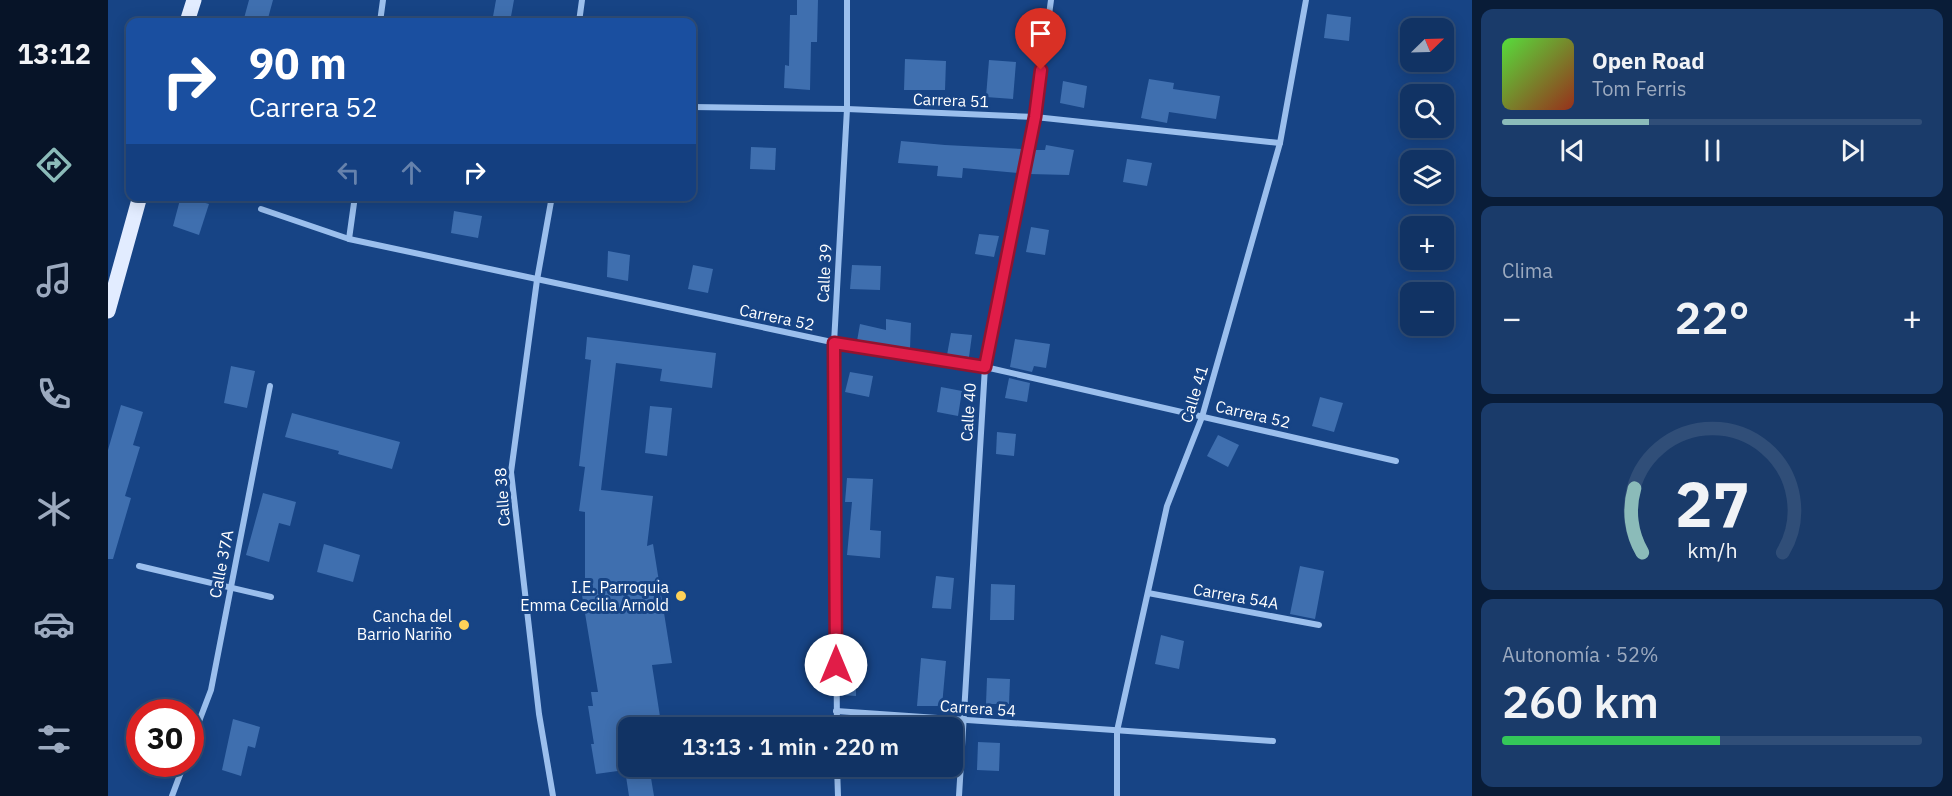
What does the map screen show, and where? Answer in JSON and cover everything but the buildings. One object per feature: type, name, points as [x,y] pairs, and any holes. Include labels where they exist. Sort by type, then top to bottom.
[{"type":"main road","points":[[188,18],[194,0]]},
{"type":"main road","points":[[108,311],[139,201]]},
{"type":"street","points":[[381,18],[383,0]]},
{"type":"street","points":[[580,18],[582,0]]},
{"type":"street","name":"Calle 39","points":[[836,717],[834,343],[847,109],[847,0]]},
{"type":"street","name":"Calle 40","points":[[962,717],[985,367],[1035,117],[1051,0]]},
{"type":"street","name":"Calle 41","points":[[1117,796],[1118,731],[1167,506],[1202,417],[1280,143],[1306,0]]},
{"type":"street","name":"Carrera 51","points":[[696,107],[847,109],[1035,117],[1280,143]]},
{"type":"street","points":[[349,239],[354,201]]},
{"type":"street","name":"Calle 38","points":[[551,201],[537,280],[511,472],[539,714],[553,796]]},
{"type":"street","name":"Carrera 52","points":[[261,209],[349,239],[834,343],[985,367],[1396,460]]},
{"type":"street","name":"Calle 37A","points":[[204,708],[211,690],[270,386]]},
{"type":"street","points":[[140,566],[271,597]]},
{"type":"street","name":"Carrera 54A","points":[[1148,593],[1320,625]]},
{"type":"street","name":"Carrera 54","points":[[836,711],[920,717]]},
{"type":"street","name":"Carrera 54","points":[[963,720],[1273,741]]},
{"type":"street","points":[[172,796],[179,777]]},
{"type":"street","points":[[837,777],[838,796]]},
{"type":"street","name":"Calle 40","points":[[959,796],[960,777]]},
{"type":"place","name":"I.E. Parroquia Emma Cecilia Arnold","points":[[681,596]]},
{"type":"place","name":"Cancha del Barrio Nariño","points":[[464,625]]},
{"type":"route","points":[[836,665],[834,343],[985,367],[1035,117],[1041,70]]}]
